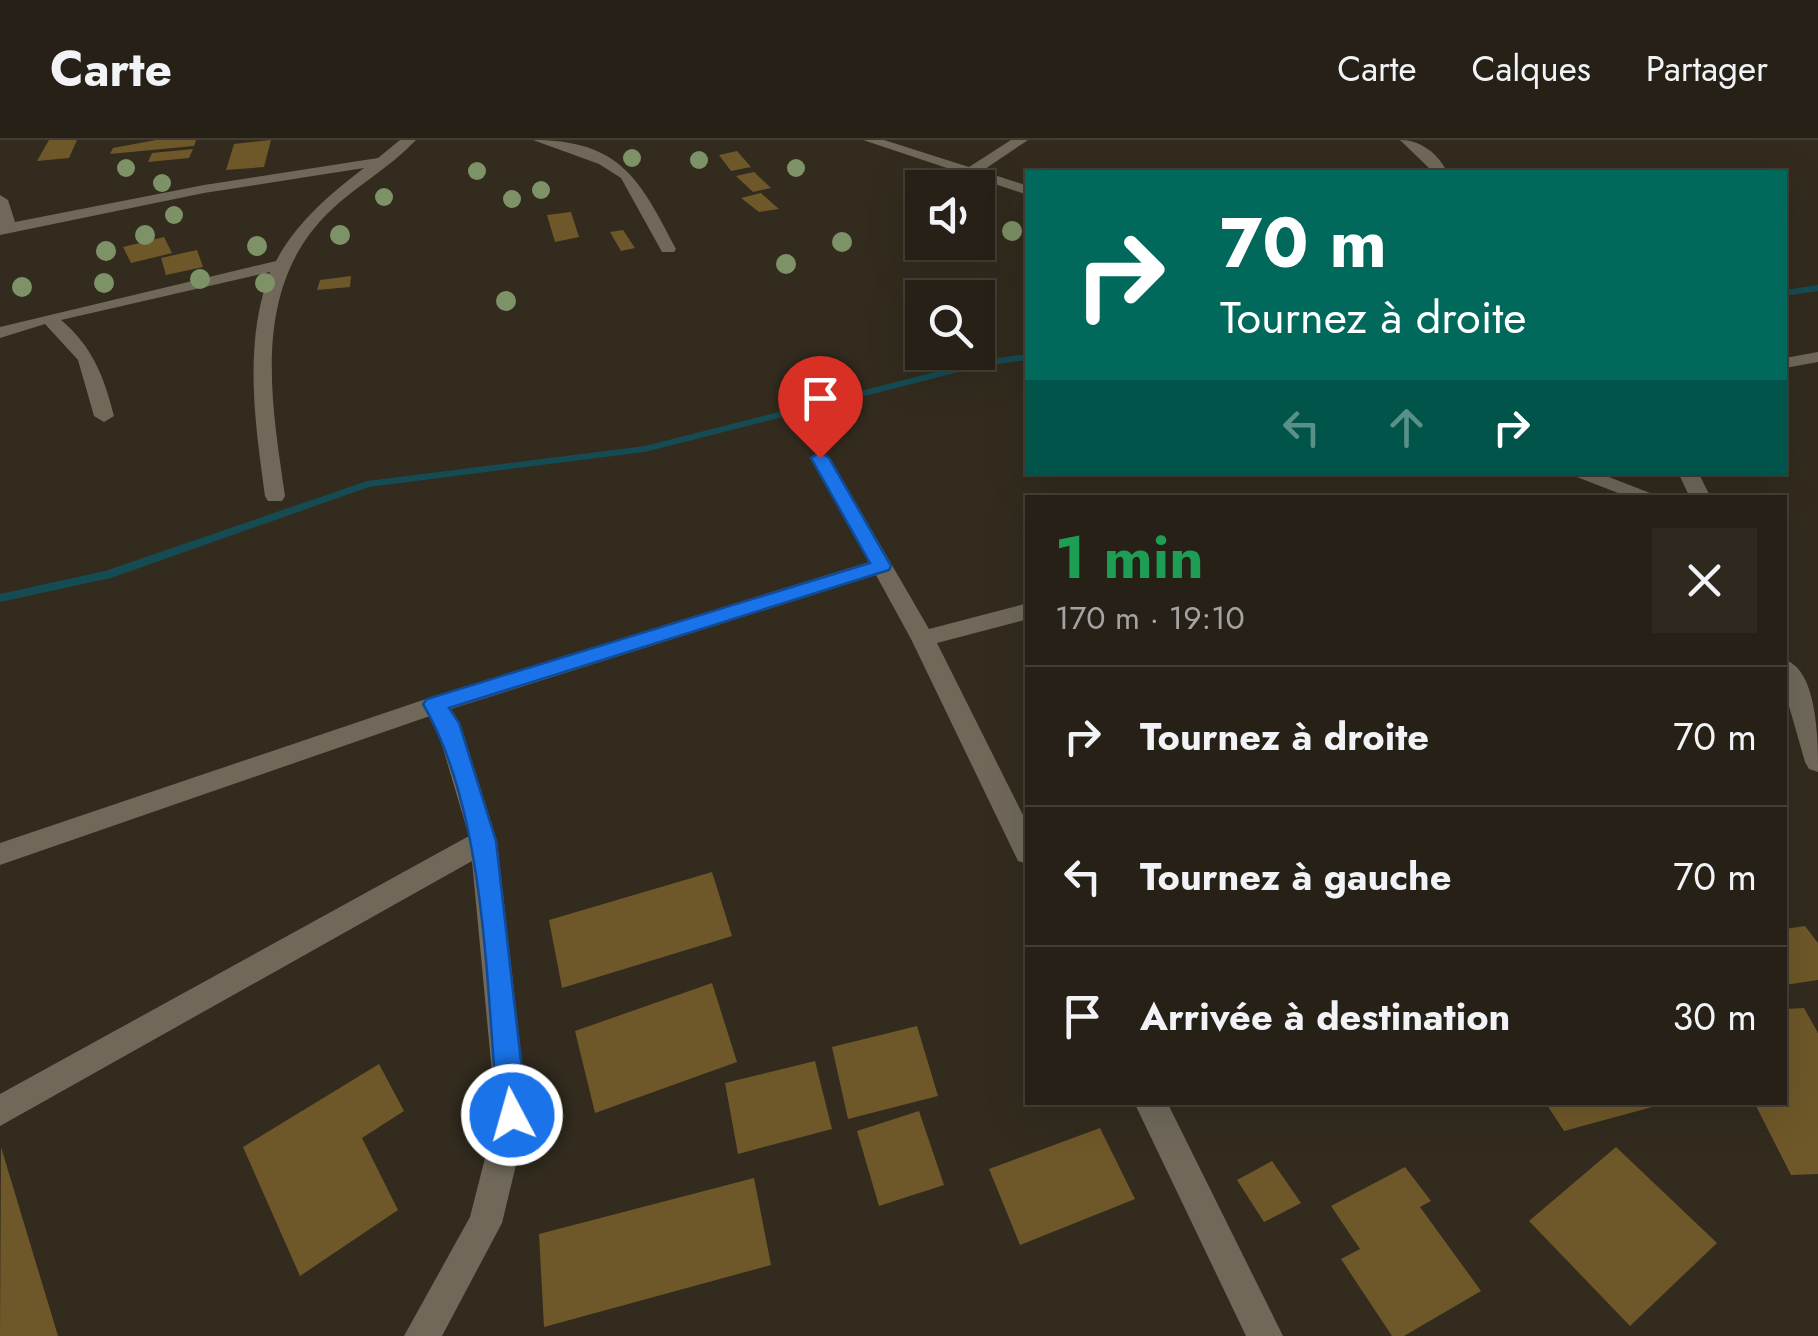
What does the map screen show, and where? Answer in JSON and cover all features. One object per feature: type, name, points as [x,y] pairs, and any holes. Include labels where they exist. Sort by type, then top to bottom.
[{"type":"street","points":[[275,496],[261,395],[268,298],[277,266],[318,213],[409,140]]},
{"type":"street","points":[[540,140],[573,149],[615,168],[632,181],[668,249]]},
{"type":"street","points":[[870,140],[967,170]]},
{"type":"street","points":[[976,170],[1021,140]]},
{"type":"street","points":[[1407,140],[1439,170]]},
{"type":"street","points":[[0,200],[4,229],[204,188],[384,161]]},
{"type":"street","points":[[995,179],[1025,189]]},
{"type":"street","points":[[0,333],[48,318],[277,266]]},
{"type":"street","points":[[48,318],[80,343],[91,364],[104,416]]},
{"type":"street","points":[[1787,363],[1818,358]]},
{"type":"street","points":[[820,458],[922,639],[1025,846]]},
{"type":"street","points":[[1583,475],[1644,495]]},
{"type":"street","points":[[0,854],[434,704],[882,566]]},
{"type":"street","points":[[922,639],[1025,613]]},
{"type":"street","points":[[1787,671],[1808,697],[1818,762]]},
{"type":"street","points":[[422,1336],[485,1223],[512,1115],[484,841],[448,723],[434,704]]},
{"type":"street","points":[[0,1111],[484,841]]},
{"type":"street","points":[[1151,1105],[1265,1336]]},
{"type":"building","points":[[49,140],[77,140],[69,158],[37,161]]},
{"type":"building","points":[[156,140],[196,140],[194,146],[110,154],[113,148]]},
{"type":"building","points":[[271,140],[264,167],[226,170],[234,144]]},
{"type":"building","points":[[193,149],[189,158],[148,162],[152,153]]},
{"type":"building","points":[[737,151],[751,167],[731,171],[719,155]]},
{"type":"building","points":[[754,172],[771,188],[753,192],[736,176]]},
{"type":"building","points":[[761,193],[779,209],[759,212],[741,198]]},
{"type":"building","points":[[571,212],[579,237],[555,242],[547,215]]},
{"type":"building","points":[[623,230],[635,248],[621,251],[610,232]]},
{"type":"building","points":[[164,237],[172,253],[131,263],[123,247]]},
{"type":"building","points":[[197,250],[203,267],[166,275],[161,258]]},
{"type":"building","points":[[351,276],[350,287],[317,290],[320,280]]},
{"type":"building","points":[[712,872],[732,936],[562,988],[549,920]]},
{"type":"building","points":[[1805,926],[1818,943],[1818,980],[1787,985],[1787,929]]},
{"type":"building","points":[[712,983],[737,1062],[595,1113],[575,1031]]},
{"type":"building","points":[[1804,1008],[1818,1033],[1818,1174],[1791,1175],[1756,1105],[1787,1105],[1787,1009]]},
{"type":"building","points":[[917,1026],[938,1096],[848,1119],[832,1047]]},
{"type":"building","points":[[815,1061],[832,1129],[738,1154],[725,1083]]},
{"type":"building","points":[[379,1064],[404,1111],[362,1138],[398,1210],[300,1276],[243,1147]]},
{"type":"building","points":[[1547,1105],[1656,1106],[1564,1131]]},
{"type":"building","points":[[919,1111],[944,1185],[879,1206],[857,1131]]},
{"type":"building","points":[[1100,1128],[1135,1199],[1020,1245],[989,1169]]},
{"type":"building","points":[[1,1147],[58,1336],[0,1336]]},
{"type":"building","points":[[1616,1147],[1717,1243],[1630,1326],[1529,1221]]},
{"type":"building","points":[[1272,1161],[1301,1203],[1264,1222],[1237,1180]]},
{"type":"building","points":[[1405,1167],[1431,1201],[1420,1207],[1481,1291],[1404,1336],[1392,1336],[1341,1259],[1360,1249],[1331,1206]]},
{"type":"building","points":[[754,1178],[771,1265],[544,1327],[539,1234]]},
{"type":"waterway","points":[[1787,293],[1818,288]]},
{"type":"waterway","points":[[0,598],[107,575],[367,484],[645,449],[982,363],[1025,357]]},
{"type":"route","points":[[512,1115],[484,841],[448,723],[434,704],[882,566],[820,458]]}]
